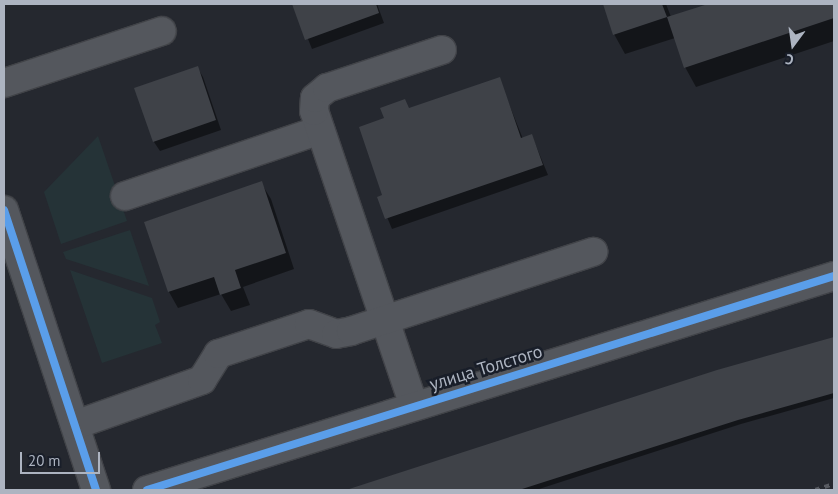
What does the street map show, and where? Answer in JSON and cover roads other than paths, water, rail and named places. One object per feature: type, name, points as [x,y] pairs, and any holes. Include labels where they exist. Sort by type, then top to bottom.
[{"type":"street","points":[[4,83],[162,31]]},
{"type":"street","points":[[414,406],[320,130],[314,111],[315,98],[326,88],[442,50]]},
{"type":"street","points":[[125,196],[320,130]]},
{"type":"street","points":[[4,210],[96,490]]},
{"type":"street","points":[[75,425],[202,380],[218,354],[309,324],[336,334],[386,320],[593,252]]},
{"type":"street","name":"улица Толстого","points":[[148,490],[834,276]]},
{"type":"railway","points":[[815,490],[834,484]]}]
